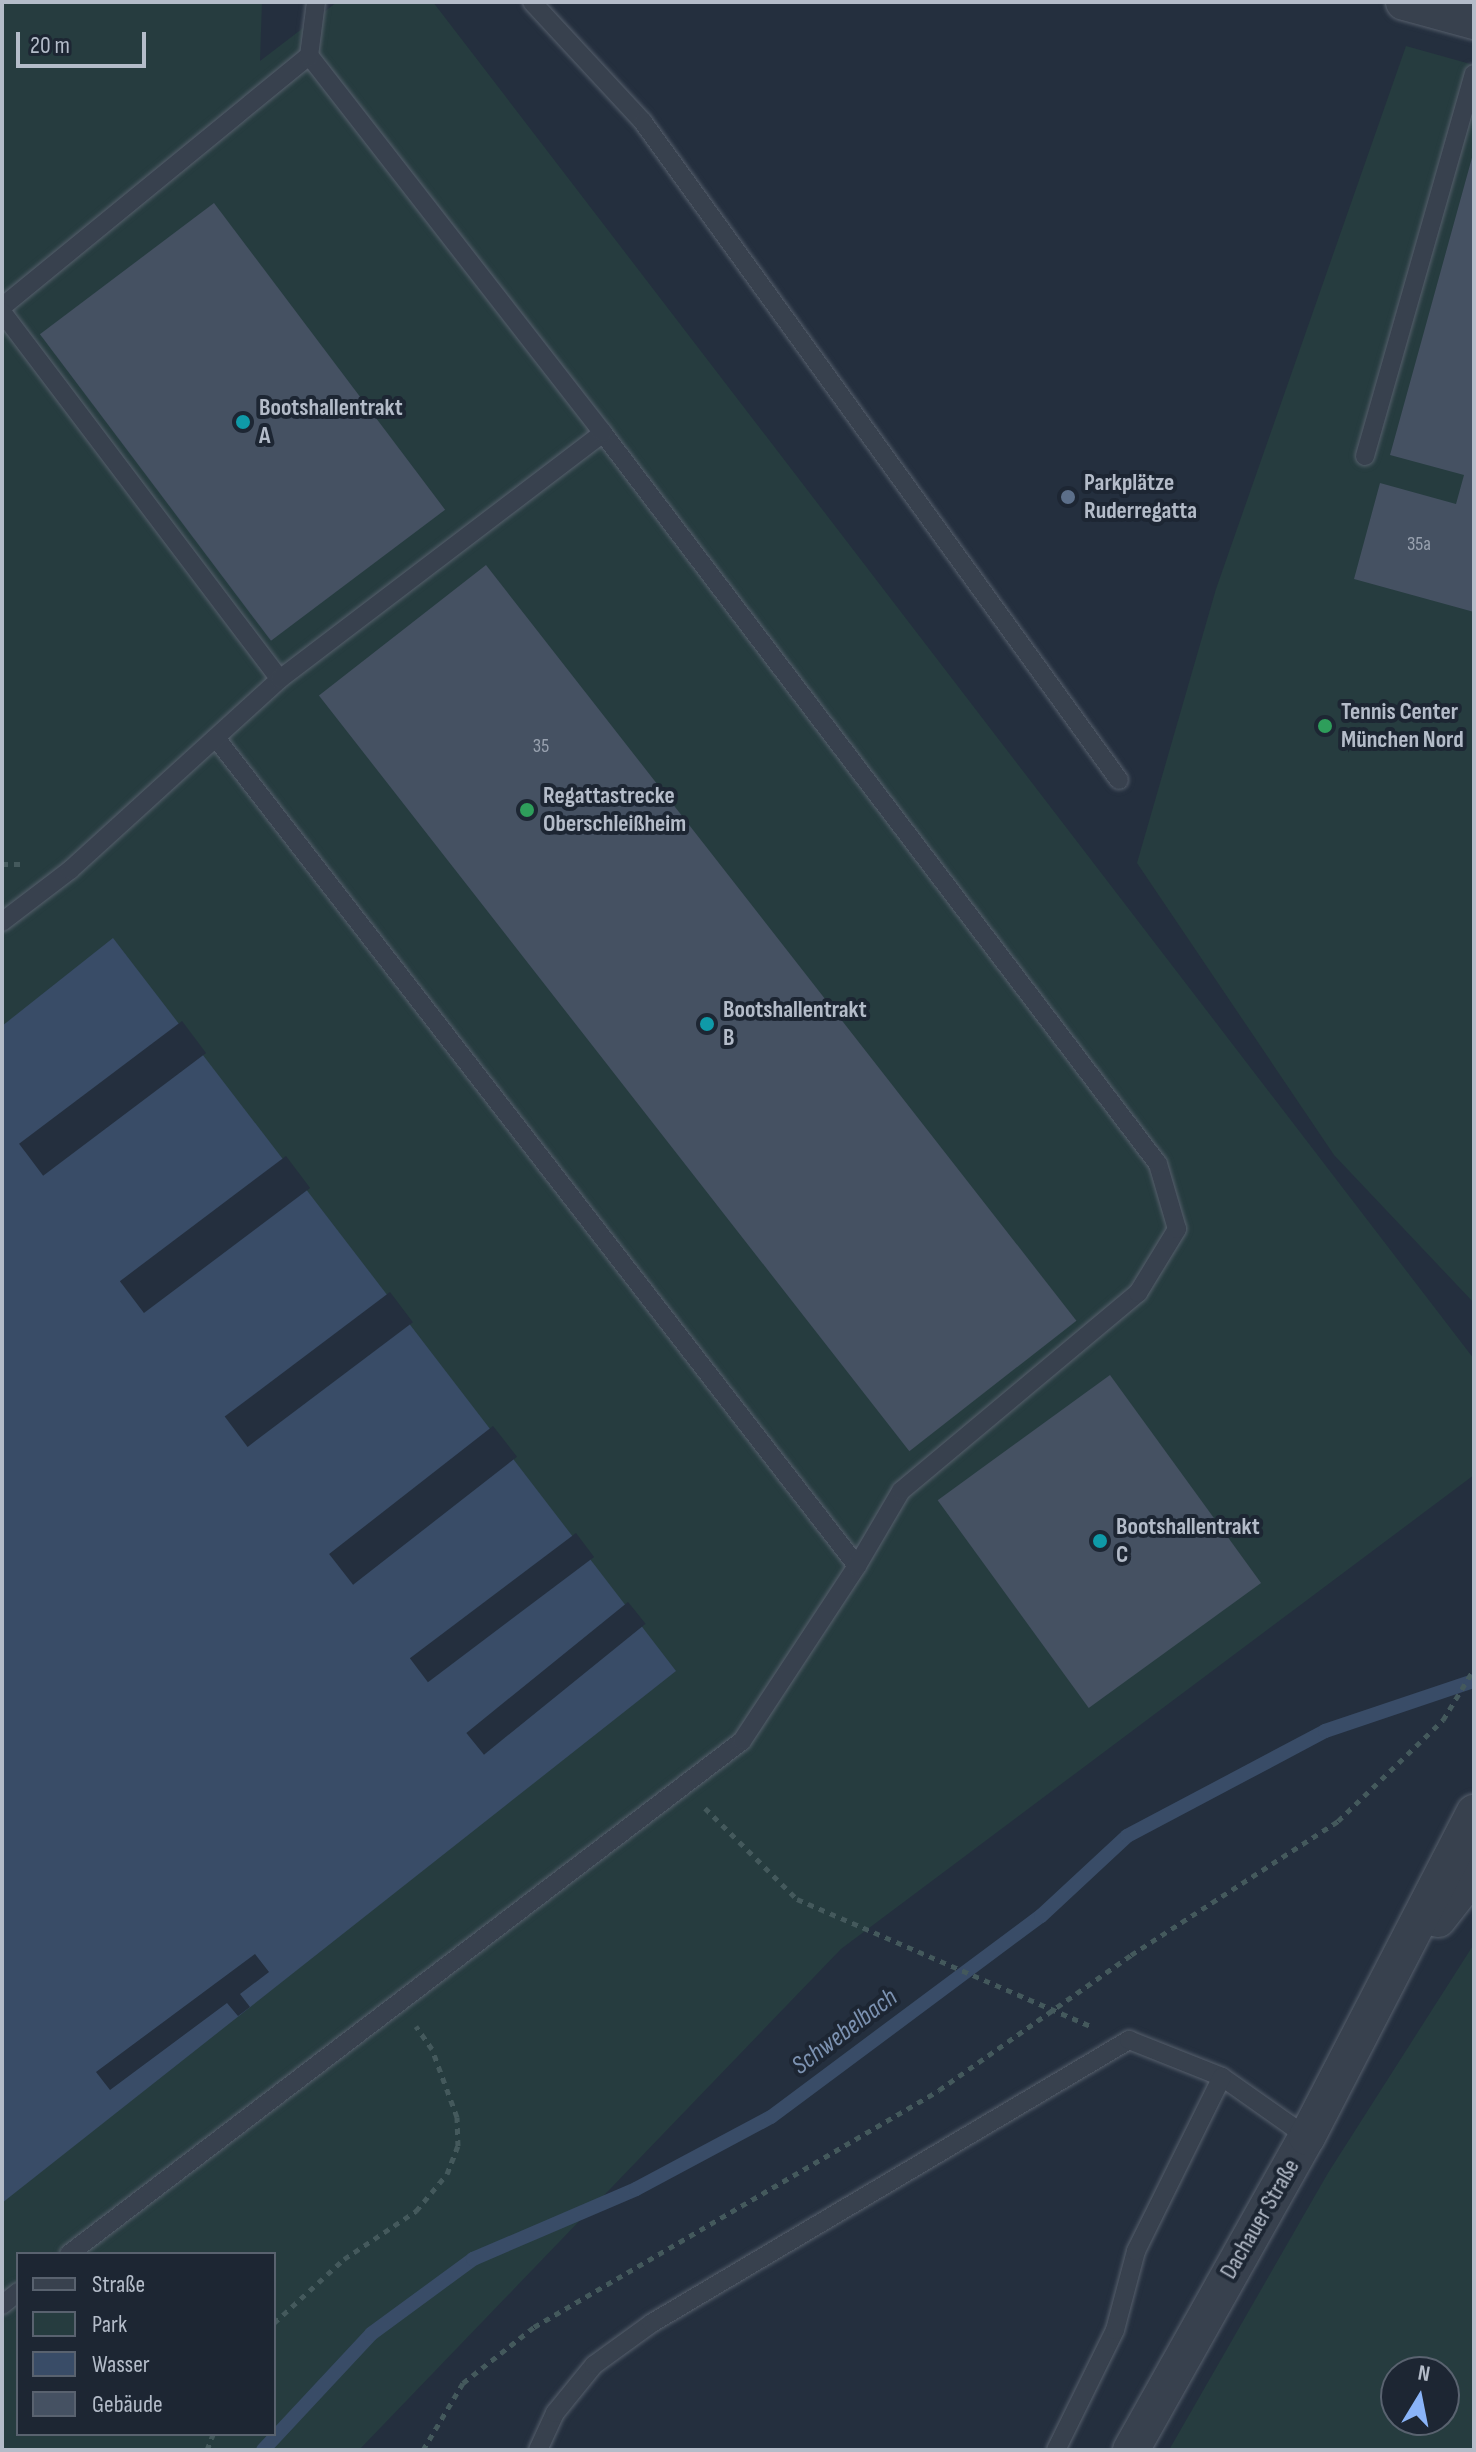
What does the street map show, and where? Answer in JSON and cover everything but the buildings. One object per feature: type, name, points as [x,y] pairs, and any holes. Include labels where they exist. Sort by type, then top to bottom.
[{"type":"street","points":[[1404,2],[1474,21]]},
{"type":"street","name":"Dachauer Straße","points":[[1131,2450],[1307,2137],[1474,1813]]},
{"type":"street","name":"Dachauer Straße","points":[[1386,1986],[1474,1873]]},
{"type":"lane","points":[[280,679],[2,310],[309,56],[316,2]]},
{"type":"lane","points":[[532,2],[643,122],[1119,780]]},
{"type":"lane","points":[[72,2252],[742,1741],[857,1566],[901,1491],[1138,1293],[1177,1229],[1158,1164],[603,433],[309,56]]},
{"type":"lane","points":[[1365,456],[1474,74]]},
{"type":"lane","points":[[2,922],[70,870],[280,679],[603,433]]},
{"type":"lane","points":[[216,738],[857,1566]]},
{"type":"lane","points":[[538,2450],[555,2413],[594,2365],[652,2323],[1129,2040],[1222,2077],[1307,2137]]},
{"type":"lane","points":[[1056,2450],[1115,2330],[1136,2251],[1222,2077]]},
{"type":"path","points":[[423,2450],[463,2383],[534,2327],[939,2090],[1131,1955],[1338,1821],[1443,1720],[1474,1669]]},
{"type":"path","points":[[680,1787],[725,1824],[797,1899],[1053,2012],[1129,2040]]},
{"type":"path","points":[[276,2321],[344,2259],[416,2211],[447,2174],[458,2146],[457,2117],[432,2049],[399,2003]]},
{"type":"green space","name":"Regattastrecke Oberschleißheim","points":[[2,2],[262,2],[260,61],[337,2],[433,2],[1474,1359],[1474,1475],[841,1949],[359,2450],[2,2450]]},
{"type":"green space","name":"Tennis Center München Nord","points":[[1406,46],[1474,65],[1474,1303],[1334,1155],[1137,863],[1216,589]]},
{"type":"green space","points":[[1474,1944],[1474,2450],[1169,2450],[1328,2173]]},
{"type":"water","points":[[113,938],[676,1671],[2,2203],[2,1026]]},
{"type":"pier","points":[[182,1021],[206,1053],[43,1176],[19,1144]]},
{"type":"pier","points":[[286,1156],[310,1188],[144,1313],[120,1281]]},
{"type":"pier","points":[[390,1292],[413,1322],[248,1447],[225,1417]]},
{"type":"pier","points":[[493,1426],[517,1457],[353,1585],[329,1554]]},
{"type":"pier","points":[[576,1533],[594,1557],[428,1682],[410,1658]]},
{"type":"pier","points":[[628,1602],[646,1624],[484,1755],[466,1733]]},
{"type":"pier","points":[[255,1954],[269,1972],[240,1994],[250,2007],[238,2016],[227,2003],[110,2090],[96,2072]]},
{"type":"waterway","name":"Schwebelbach","points":[[263,2450],[371,2334],[473,2259],[636,2189],[771,2117],[1041,1916],[1127,1836],[1325,1731],[1474,1681]]},
{"type":"place","name":"Bootshallentrakt A","points":[[243,422]]},
{"type":"place","name":"Parkplätze Ruderregatta","points":[[1068,497]]},
{"type":"place","name":"Tennis Center München Nord","points":[[1325,726]]},
{"type":"place","name":"Regattastrecke Oberschleißheim","points":[[527,810]]},
{"type":"place","name":"Bootshallentrakt B","points":[[707,1024]]},
{"type":"place","name":"Bootshallentrakt C","points":[[1100,1541]]}]
